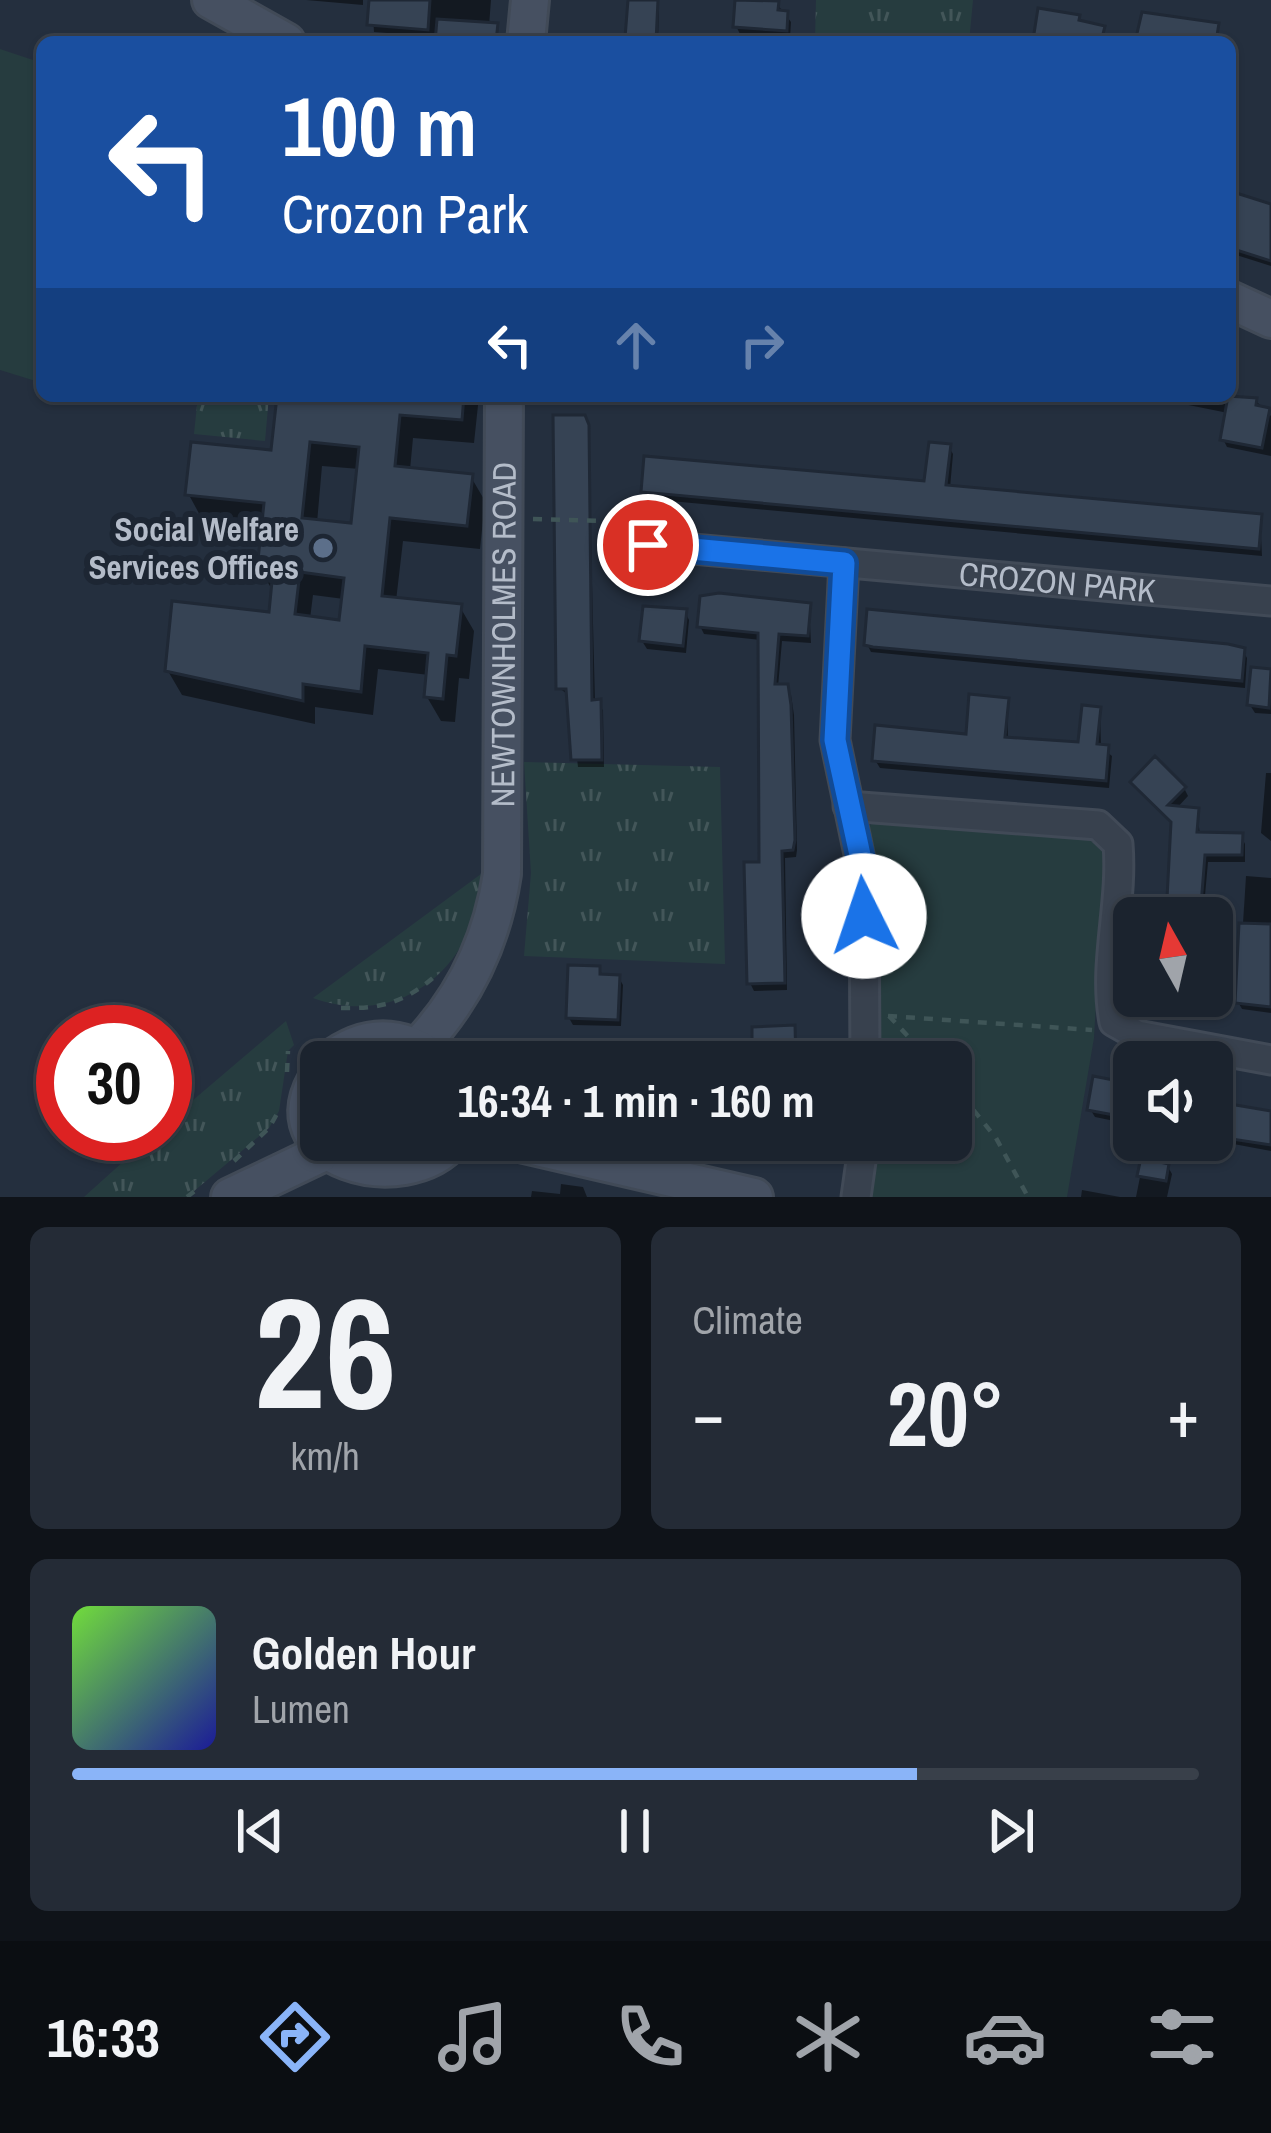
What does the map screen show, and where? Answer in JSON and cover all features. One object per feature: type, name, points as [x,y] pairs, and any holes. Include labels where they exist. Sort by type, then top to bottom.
[{"type":"street","points":[[211,0],[275,36]]},
{"type":"street","points":[[527,36],[530,0]]},
{"type":"street","points":[[1236,303],[1271,319]]},
{"type":"street","name":"NEWTOWNHOLMES ROAD","points":[[435,1041],[480,962],[495,922],[502,874],[504,402]]},
{"type":"street","name":"CROZON PARK","points":[[648,545],[1271,601]]},
{"type":"street","points":[[844,563],[835,740],[865,878],[876,1015],[870,1041]]},
{"type":"street","points":[[848,806],[1098,825],[1118,844],[1120,868],[1109,997],[1114,1022],[1137,1035],[1271,1060]]},
{"type":"street","points":[[222,1181],[300,1160]]},
{"type":"street","points":[[326,1161],[334,1170],[373,1188],[426,1189],[441,1161]]},
{"type":"street","points":[[596,1161],[741,1195]]},
{"type":"street","points":[[856,1197],[861,1161]]},
{"type":"path","points":[[504,519],[639,522],[648,545]]},
{"type":"path","points":[[340,1008],[374,1009],[399,1002],[445,968]]},
{"type":"path","points":[[876,1015],[1101,1030],[1114,1022]]},
{"type":"path","points":[[876,1015],[907,1041]]},
{"type":"path","points":[[283,1090],[288,1051]]},
{"type":"path","points":[[972,1108],[996,1138],[1028,1197]]},
{"type":"path","points":[[187,1197],[222,1181],[279,1112]]},
{"type":"green space","points":[[816,0],[973,0],[970,36],[815,36]]},
{"type":"green space","points":[[0,49],[36,61],[36,381],[0,370]]},
{"type":"green space","points":[[197,402],[268,402],[265,441],[194,434]]},
{"type":"green space","points":[[524,762],[720,767],[725,964],[524,956],[531,873]]},
{"type":"green space","points":[[878,818],[1096,839],[1105,848],[1094,1038],[1067,1197],[872,1197],[876,1161],[972,1161],[972,1041],[875,1041],[866,829]]},
{"type":"green space","points":[[481,874],[477,907],[466,936],[450,962],[429,982],[404,997],[376,1005],[345,1006],[313,998]]},
{"type":"green space","points":[[286,1021],[294,1045],[288,1051],[279,1111],[269,1128],[187,1197],[84,1197],[124,1161],[192,1161],[192,1101]]},
{"type":"building","points":[[369,0],[430,0],[428,30],[367,25]]},
{"type":"building","points":[[628,0],[658,0],[656,36],[625,36]]},
{"type":"building","points":[[735,0],[779,1],[778,10],[788,11],[787,31],[733,27]]},
{"type":"building","points":[[1038,8],[1080,15],[1079,20],[1105,26],[1102,36],[1034,36]]},
{"type":"building","points":[[1142,12],[1219,23],[1217,36],[1136,36]]},
{"type":"building","points":[[437,19],[498,23],[497,36],[436,36]]},
{"type":"building","points":[[1236,193],[1271,204],[1271,261],[1236,250]]},
{"type":"building","points":[[1236,397],[1257,398],[1256,405],[1270,408],[1262,448],[1220,440],[1227,402],[1236,402]]},
{"type":"building","name":"Social Welfare Services Offices","points":[[276,402],[464,402],[462,420],[400,415],[395,466],[473,474],[467,526],[390,518],[382,596],[462,604],[456,656],[447,655],[443,699],[424,697],[428,653],[365,646],[361,692],[303,684],[303,701],[165,671],[172,601],[269,612],[273,571],[257,569],[264,503],[185,495],[191,442],[271,450]],"holes":[[[310,442],[359,447],[351,523],[302,518]],[[300,572],[344,578],[339,620],[295,614]]]},
{"type":"building","points":[[553,415],[585,415],[589,425],[592,700],[601,699],[602,760],[571,760],[566,689],[556,689]]},
{"type":"building","points":[[929,442],[951,444],[946,485],[1262,514],[1259,549],[641,492],[644,456],[924,481]]},
{"type":"building","points":[[719,593],[811,603],[808,636],[779,634],[775,684],[788,684],[791,705],[795,840],[793,850],[782,851],[785,983],[747,984],[744,862],[759,862],[758,633],[697,627],[700,596]]},
{"type":"building","points":[[643,606],[687,609],[683,646],[639,641]]},
{"type":"building","points":[[867,609],[1228,644],[1245,648],[1242,681],[873,647],[864,645]]},
{"type":"building","points":[[1251,667],[1271,669],[1269,708],[1247,705]]},
{"type":"building","points":[[969,694],[1009,698],[1005,737],[1078,742],[1082,705],[1101,707],[1097,744],[1109,745],[1106,781],[872,761],[875,725],[966,734]]},
{"type":"building","points":[[1155,756],[1186,787],[1168,805],[1199,808],[1197,832],[1243,833],[1242,855],[1205,855],[1202,897],[1167,897],[1171,822],[1130,782]]},
{"type":"building","points":[[1239,923],[1271,924],[1271,1007],[1235,1003]]},
{"type":"building","points":[[568,965],[600,966],[600,974],[620,975],[618,1020],[566,1018]]},
{"type":"building","points":[[795,1025],[795,1041],[752,1041],[752,1027]]},
{"type":"building","points":[[1093,1076],[1113,1080],[1113,1115],[1087,1110]]},
{"type":"building","points":[[1233,1105],[1271,1111],[1271,1145],[1233,1139]]},
{"type":"building","points":[[1140,1161],[1169,1164],[1166,1181],[1137,1176]]},
{"type":"place","name":"Social Welfare Services Offices","points":[[323,548]]},
{"type":"route","points":[[648,545],[844,563],[834,671],[835,740],[865,878],[864,916]]}]
